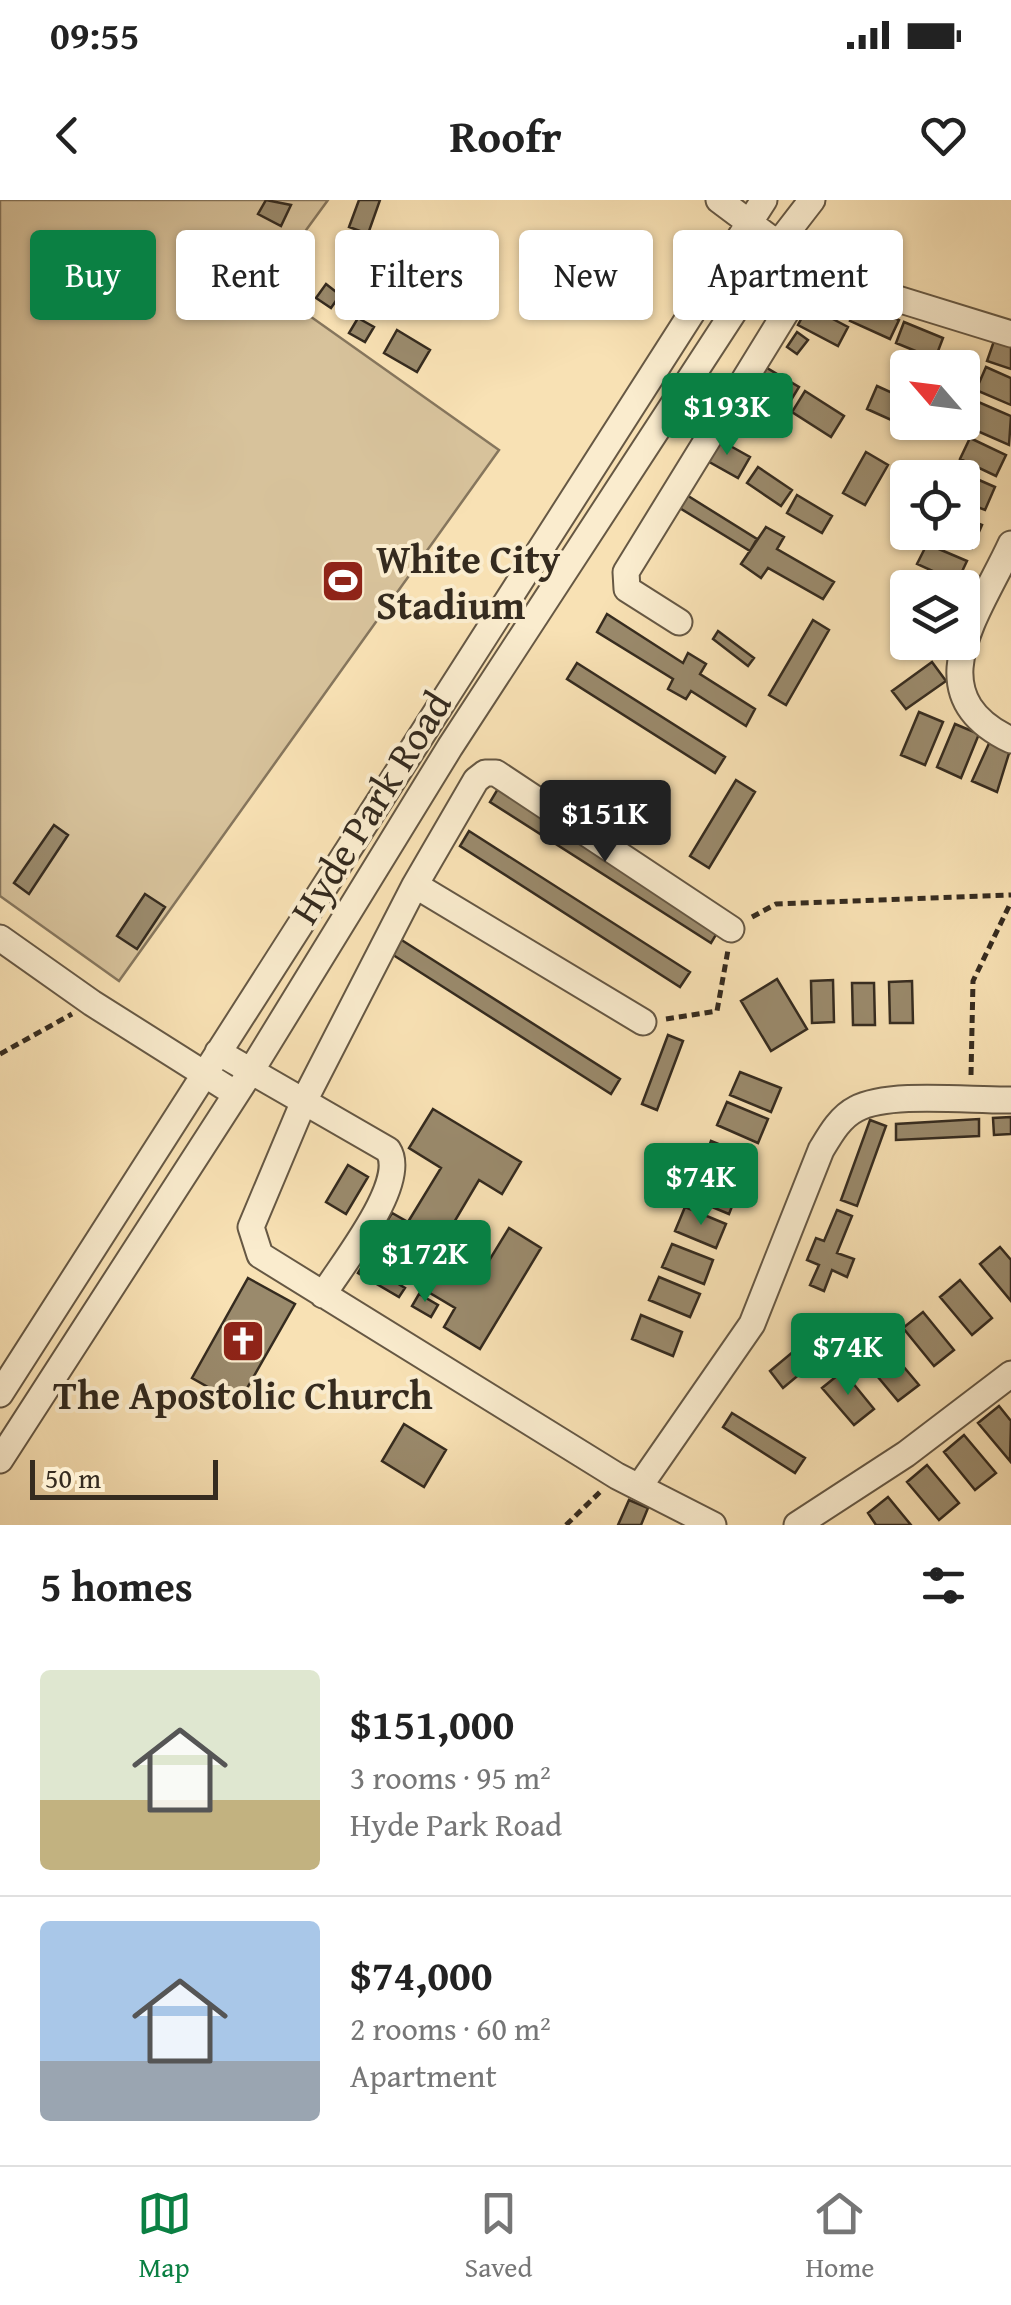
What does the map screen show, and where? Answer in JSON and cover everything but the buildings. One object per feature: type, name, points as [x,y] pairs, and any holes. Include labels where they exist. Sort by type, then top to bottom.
[{"type":"street","points":[[718,200],[756,210]]},
{"type":"street","name":"Hyde Park Road","points":[[789,230],[812,200]]},
{"type":"street","name":"Hyde Park Road","points":[[0,1394],[756,210]]},
{"type":"street","points":[[903,301],[1011,334]]},
{"type":"street","name":"Hyde Park Road","points":[[0,1460],[251,1071],[450,748],[729,320]]},
{"type":"street","points":[[679,622],[627,590],[626,572],[782,320]]},
{"type":"street","points":[[1011,544],[959,656],[957,680],[971,713],[988,730],[1011,740]]},
{"type":"street","points":[[713,1525],[628,1482],[260,1255],[252,1242],[251,1227],[304,1100],[414,885],[476,780],[485,773],[496,773],[731,929]]},
{"type":"street","points":[[414,885],[643,1022]]},
{"type":"street","points":[[0,938],[92,1004],[211,1062],[251,1071],[388,1150],[395,1161],[393,1183],[323,1295]]},
{"type":"street","points":[[211,1062],[236,1094]]},
{"type":"street","points":[[628,1482],[752,1324],[821,1150],[836,1126],[856,1109],[884,1102],[1011,1100]]},
{"type":"street","points":[[797,1525],[906,1454],[1011,1374]]},
{"type":"path","points":[[643,1022],[717,1012],[731,929],[776,904],[1011,898],[973,981],[971,1101]]},
{"type":"path","points":[[0,1054],[92,1004]]},
{"type":"path","points":[[566,1525],[628,1482]]},
{"type":"shaded area","points":[[0,200],[328,200],[306,230],[176,230],[176,320],[315,320],[499,450],[119,981],[0,896]]},
{"type":"place","name":"White City Stadium","points":[[343,581]]},
{"type":"place","name":"The Apostolic Church","points":[[243,1341]]}]
